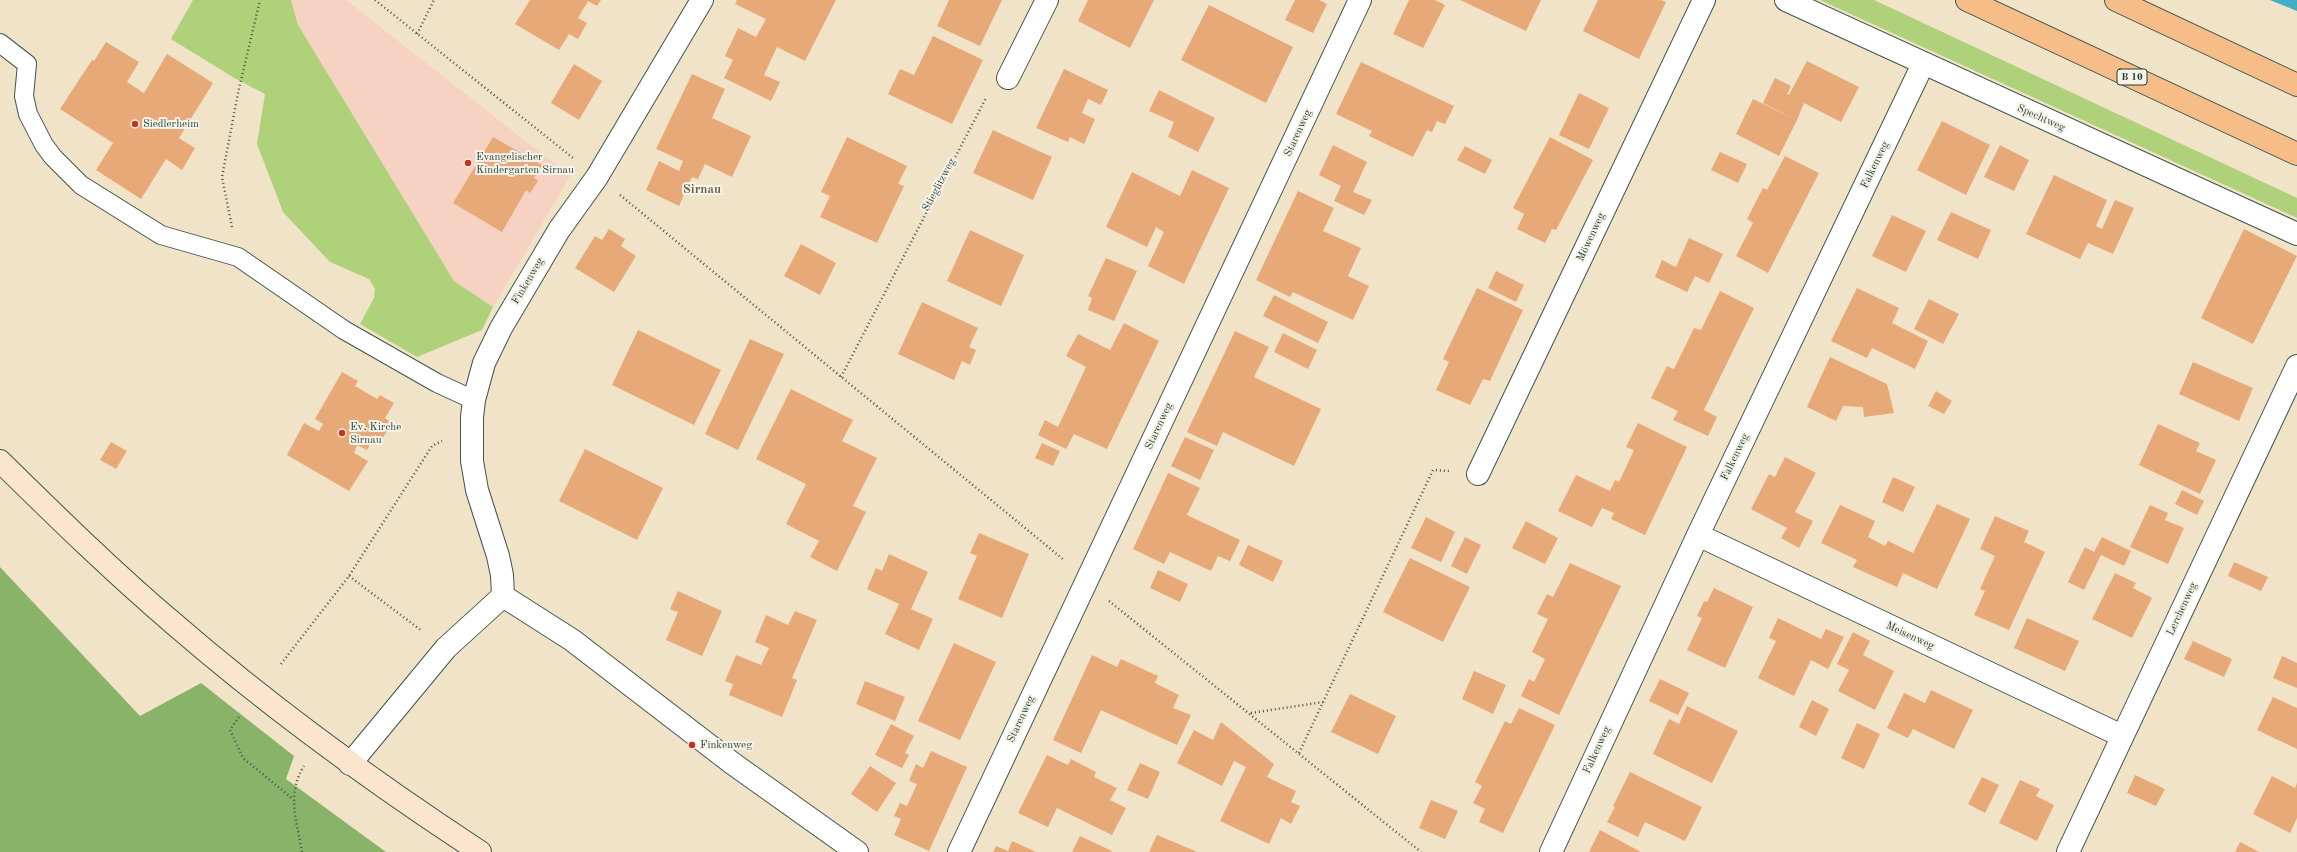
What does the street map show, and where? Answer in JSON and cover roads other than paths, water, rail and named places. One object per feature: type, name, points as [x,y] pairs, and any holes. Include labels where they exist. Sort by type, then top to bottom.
[{"type":"highway","name":"B 10","points":[[1968,0],[2297,154]]},
{"type":"highway","points":[[2116,0],[2297,85]]},
{"type":"main road","points":[[0,461],[88,548],[173,623],[350,764],[480,852]]},
{"type":"street","name":"Finkenweg","points":[[503,596],[498,556],[477,490],[472,461],[471,432],[474,400],[484,364],[501,328],[559,230],[597,177],[702,0]]},
{"type":"street","points":[[1008,78],[1046,0]]},
{"type":"street","name":"Starenweg","points":[[959,852],[1360,0]]},
{"type":"street","name":"Möwenweg","points":[[1478,474],[1704,0]]},
{"type":"street","name":"Spechtweg","points":[[1786,0],[2297,234]]},
{"type":"street","name":"Falkenweg","points":[[1551,852],[1698,535],[1923,64]]},
{"type":"street","name":"Lerchenweg","points":[[2068,852],[2297,366]]},
{"type":"street","name":"Meisenweg","points":[[1698,535],[2122,736]]},
{"type":"street","points":[[350,764],[446,648],[503,596],[572,640],[732,763],[857,852]]},
{"type":"lane","points":[[0,43],[27,64],[24,96],[25,105],[44,145],[64,170],[81,185],[161,235],[238,257],[344,330],[437,383],[474,400]]},
{"type":"water","points":[[2270,0],[2297,0],[2297,11]]},
{"type":"place","name":"Siedlerheim","points":[[135,124]]},
{"type":"place","name":"Evangelischer Kindergarten Sirnau","points":[[468,163]]},
{"type":"place","name":"Ev. Kirche Sirnau","points":[[342,433]]},
{"type":"place","name":"Finkenweg","points":[[692,745]]},
{"type":"district","name":"Sirnau","points":[[702,190]]}]
